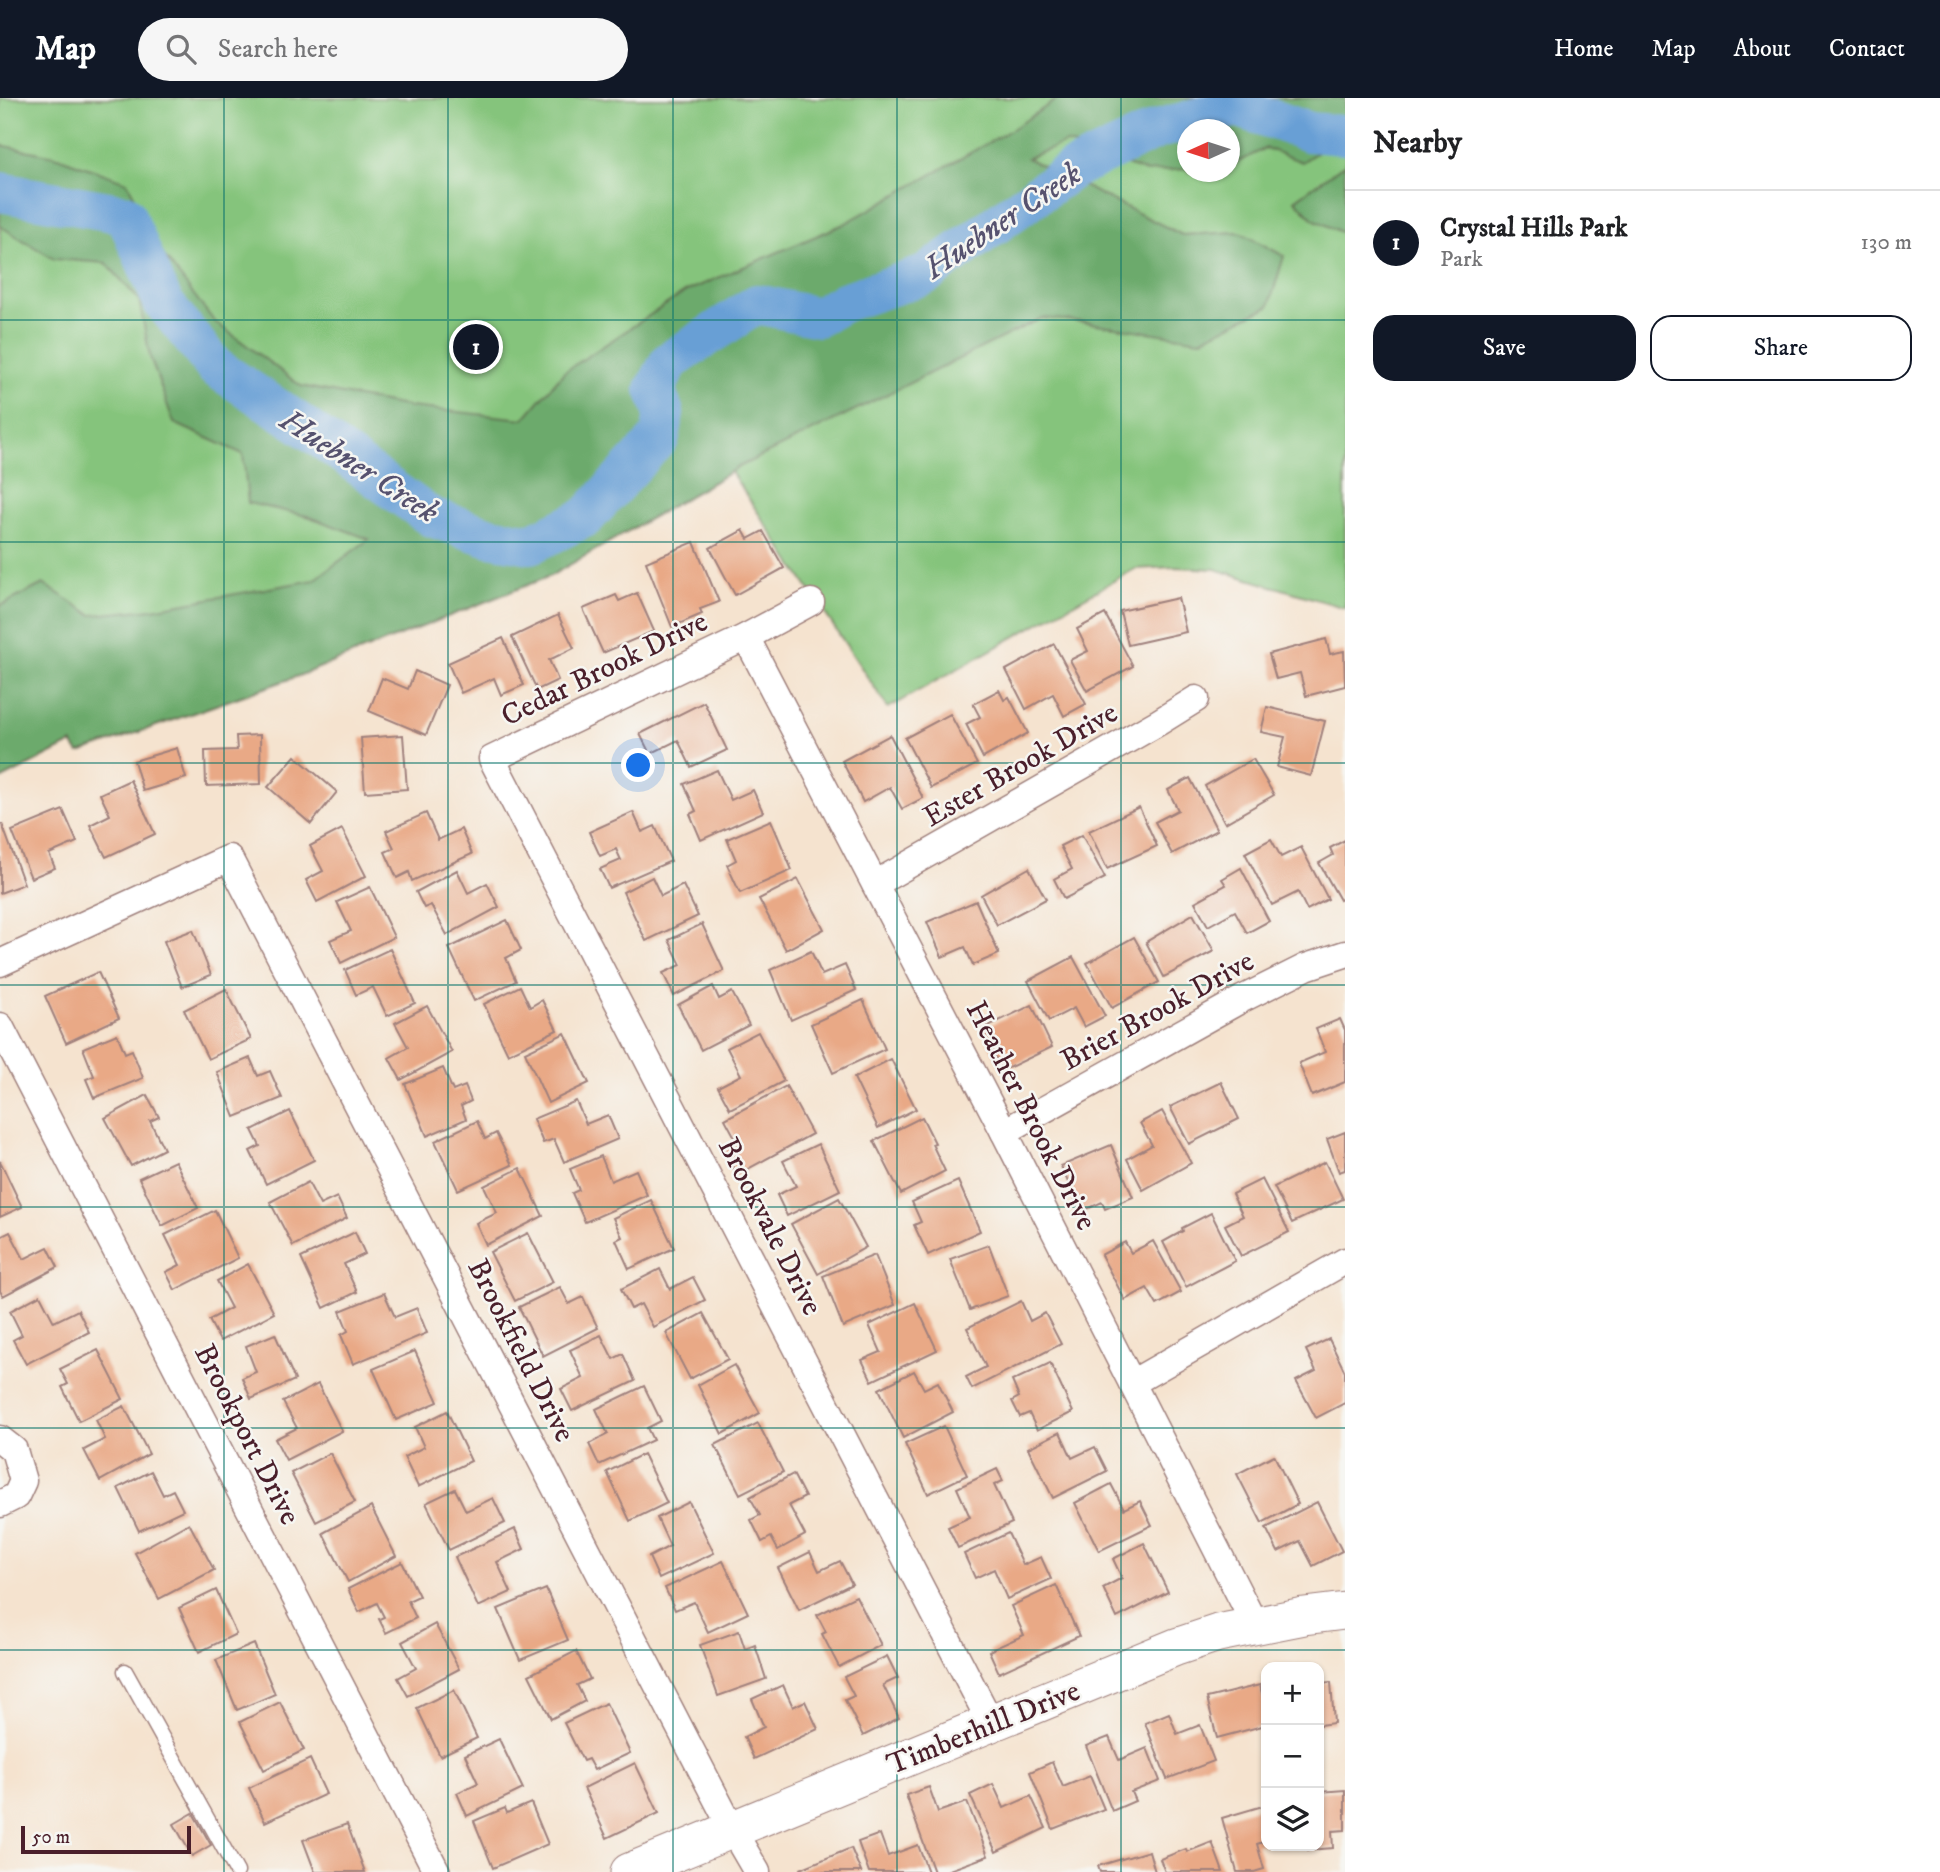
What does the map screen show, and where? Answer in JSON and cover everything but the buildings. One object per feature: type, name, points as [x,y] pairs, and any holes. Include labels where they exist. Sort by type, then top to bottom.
[{"type":"street","name":"Cedar Brook Drive","points":[[492,759],[811,603]]},
{"type":"street","name":"Heather Brook Drive","points":[[746,637],[1004,1132],[1255,1625]]},
{"type":"street","name":"Ester Brook Drive","points":[[875,884],[1159,723],[1196,699]]},
{"type":"street","name":"Brookvale Drive","points":[[492,759],[991,1723]]},
{"type":"street","name":"Brookfield Drive","points":[[0,963],[229,858],[732,1829],[757,1872]]},
{"type":"street","name":"Brier Brook Drive","points":[[1004,1132],[1242,999],[1306,967],[1345,954]]},
{"type":"street","name":"Brookport Drive","points":[[0,1026],[437,1872]]},
{"type":"street","points":[[1132,1383],[1345,1261]]},
{"type":"street","points":[[0,1439],[14,1450],[23,1481],[16,1496],[0,1504]]},
{"type":"street","name":"Timberhill Drive","points":[[629,1872],[1176,1647],[1218,1633],[1255,1625],[1345,1611]]},
{"type":"lane","points":[[125,1671],[237,1872]]},
{"type":"green space","points":[[0,98],[1345,98],[1302,162],[1345,134],[1345,164],[1295,200],[1313,219],[1345,234],[1345,608],[1215,569],[1135,569],[888,708],[731,472],[550,576],[298,676],[79,753],[72,743],[0,780]],"holes":[[[1167,227],[1182,235],[1240,232],[1076,321],[1042,318],[754,459]]]},
{"type":"green space","points":[[1059,98],[1345,98],[1345,134],[1302,162],[1266,148],[1240,161],[1240,119],[1177,119],[1177,170],[1146,172],[1066,143],[1027,158],[1182,235],[1240,232],[1284,256],[1269,306],[1200,340],[1042,318],[739,467],[550,576],[298,676],[79,753],[72,743],[0,780],[0,606],[43,584],[92,615],[152,609],[314,580],[369,539],[307,516],[248,503],[243,454],[174,423],[150,357],[139,300],[106,263],[54,259],[0,226],[0,145],[55,156],[127,182],[164,256],[214,321],[301,386],[410,407],[524,419],[564,372],[685,292],[844,224],[1014,128]]},
{"type":"green space","points":[[1345,164],[1345,234],[1313,219],[1295,200]]},
{"type":"waterway","name":"Huebner Creek","points":[[0,192],[125,214],[163,302],[215,367],[298,422],[431,517],[490,537],[531,544],[586,517],[660,437],[664,413],[655,389],[670,361],[757,304],[818,317],[844,302],[925,275],[1073,169],[1158,129],[1237,107],[1309,132],[1345,135]]},
{"type":"place","name":"Crystal Hills Park","points":[[476,347]]}]
